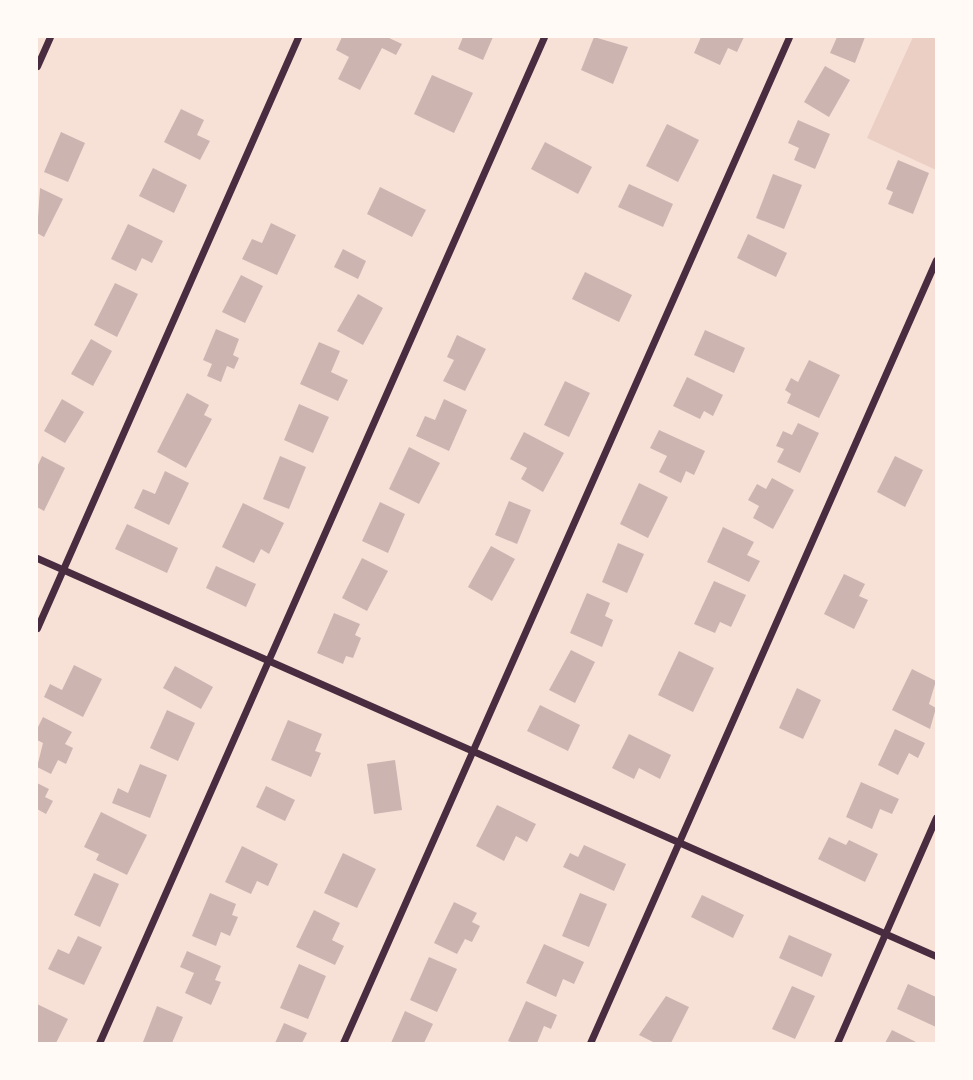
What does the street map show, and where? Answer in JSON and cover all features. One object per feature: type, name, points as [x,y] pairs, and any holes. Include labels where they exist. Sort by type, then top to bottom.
[{"type":"street","points":[[37,66],[50,37]]},
{"type":"street","points":[[37,628],[298,37]]},
{"type":"street","points":[[99,1043],[544,37]]},
{"type":"street","points":[[343,1043],[789,37]]},
{"type":"street","points":[[590,1043],[936,260]]},
{"type":"street","points":[[37,558],[936,957]]},
{"type":"street","points":[[837,1043],[936,818]]},
{"type":"shaded area","points":[[913,37],[936,37],[936,170],[867,138]]},
{"type":"building","points":[[342,37],[387,37],[402,44],[396,55],[382,48],[360,90],[338,79],[349,57],[336,50]]},
{"type":"building","points":[[463,37],[493,37],[483,60],[458,49]]},
{"type":"building","points":[[594,37],[628,47],[613,84],[581,70]]},
{"type":"building","points":[[701,37],[744,37],[737,52],[728,48],[720,65],[694,53]]},
{"type":"building","points":[[837,37],[865,37],[855,63],[830,53]]},
{"type":"building","points":[[825,66],[850,80],[829,117],[804,102]]},
{"type":"building","points":[[432,75],[473,93],[454,133],[414,114]]},
{"type":"building","points":[[181,109],[204,120],[197,135],[210,141],[200,160],[164,142]]},
{"type":"building","points":[[798,120],[830,134],[815,169],[794,160],[799,148],[788,143]]},
{"type":"building","points":[[667,124],[699,140],[678,182],[646,166]]},
{"type":"building","points":[[61,132],[85,143],[68,182],[44,172]]},
{"type":"building","points":[[545,142],[592,167],[578,194],[531,169]]},
{"type":"building","points":[[898,160],[929,173],[913,214],[888,204],[893,192],[886,189]]},
{"type":"building","points":[[153,168],[187,185],[174,213],[139,196]]},
{"type":"building","points":[[773,174],[802,185],[784,229],[756,218]]},
{"type":"building","points":[[629,184],[673,204],[663,227],[618,207]]},
{"type":"building","points":[[380,187],[426,210],[412,237],[367,214]]},
{"type":"building","points":[[40,188],[63,199],[44,237],[37,233]]},
{"type":"building","points":[[271,223],[296,235],[277,275],[242,259],[252,239],[262,243]]},
{"type":"building","points":[[128,224],[163,241],[152,263],[142,258],[136,271],[111,259]]},
{"type":"building","points":[[748,234],[787,253],[776,277],[737,258]]},
{"type":"building","points":[[343,249],[366,261],[358,279],[334,267]]},
{"type":"building","points":[[585,272],[632,295],[619,322],[572,299]]},
{"type":"building","points":[[241,275],[263,286],[245,323],[222,312]]},
{"type":"building","points":[[115,283],[138,294],[117,337],[94,325]]},
{"type":"building","points":[[358,294],[383,308],[363,345],[337,331]]},
{"type":"building","points":[[216,329],[239,339],[233,355],[239,358],[234,369],[227,366],[221,382],[207,376],[212,364],[203,360]]},
{"type":"building","points":[[705,330],[745,348],[734,373],[694,355]]},
{"type":"building","points":[[457,335],[486,349],[465,391],[443,381],[454,360],[447,357]]},
{"type":"building","points":[[91,339],[112,351],[93,386],[71,374]]},
{"type":"building","points":[[319,342],[340,351],[331,372],[348,380],[338,401],[300,384]]},
{"type":"building","points":[[809,360],[840,375],[819,418],[787,403],[791,394],[785,390],[791,378],[798,382]]},
{"type":"building","points":[[687,377],[723,395],[713,416],[704,411],[700,419],[673,406]]},
{"type":"building","points":[[565,381],[590,393],[569,437],[544,425]]},
{"type":"building","points":[[187,393],[209,405],[204,415],[212,419],[186,468],[157,452]]},
{"type":"building","points":[[62,399],[84,412],[65,443],[44,431]]},
{"type":"building","points":[[444,399],[467,410],[449,451],[416,436],[425,416],[435,420]]},
{"type":"building","points":[[299,404],[329,417],[313,453],[284,440]]},
{"type":"building","points":[[798,423],[819,433],[800,473],[777,462],[784,449],[776,446],[783,431],[792,435]]},
{"type":"building","points":[[659,430],[705,451],[694,475],[686,471],[681,483],[659,472],[667,456],[650,448]]},
{"type":"building","points":[[524,432],[564,453],[543,492],[521,479],[527,468],[510,459]]},
{"type":"building","points":[[409,447],[440,463],[419,504],[389,489]]},
{"type":"building","points":[[42,456],[65,468],[44,511],[37,507],[37,467]]},
{"type":"building","points":[[280,456],[306,467],[289,509],[263,499]]},
{"type":"building","points":[[895,456],[923,470],[905,507],[877,492]]},
{"type":"building","points":[[165,471],[189,483],[169,525],[134,508],[143,489],[155,494]]},
{"type":"building","points":[[772,478],[794,490],[773,529],[753,518],[759,506],[748,500],[757,484],[766,489]]},
{"type":"building","points":[[639,483],[668,497],[648,538],[620,524]]},
{"type":"building","points":[[509,501],[531,510],[517,544],[495,535]]},
{"type":"building","points":[[380,502],[405,514],[388,553],[362,541]]},
{"type":"building","points":[[243,503],[284,523],[269,554],[261,549],[254,563],[222,547]]},
{"type":"building","points":[[127,524],[178,548],[167,573],[115,549]]},
{"type":"building","points":[[723,527],[754,542],[747,555],[760,561],[749,582],[707,562]]},
{"type":"building","points":[[618,543],[644,554],[627,593],[602,582]]},
{"type":"building","points":[[491,546],[515,559],[492,601],[468,587]]},
{"type":"building","points":[[362,558],[388,571],[367,611],[342,598]]},
{"type":"building","points":[[216,566],[256,584],[246,607],[206,588]]},
{"type":"building","points":[[844,574],[865,584],[859,596],[868,600],[854,629],[824,614]]},
{"type":"building","points":[[714,581],[746,595],[731,627],[720,622],[715,633],[694,624]]},
{"type":"building","points":[[587,593],[610,603],[605,616],[613,620],[602,647],[570,633]]},
{"type":"building","points":[[334,613],[360,624],[355,635],[361,638],[353,658],[346,656],[343,664],[317,653]]},
{"type":"building","points":[[571,650],[595,662],[575,703],[549,690]]},
{"type":"building","points":[[679,651],[714,668],[693,712],[658,695]]},
{"type":"building","points":[[74,665],[102,679],[83,717],[44,697],[50,684],[62,690]]},
{"type":"building","points":[[175,666],[213,687],[201,709],[163,688]]},
{"type":"building","points":[[912,669],[936,681],[929,704],[936,708],[930,729],[892,710]]},
{"type":"building","points":[[797,688],[821,700],[803,739],[779,728]]},
{"type":"building","points":[[540,705],[580,725],[568,751],[527,731]]},
{"type":"building","points":[[167,710],[195,723],[178,761],[150,748]]},
{"type":"building","points":[[43,717],[72,732],[65,744],[73,748],[66,764],[58,760],[51,774],[37,767],[43,743],[37,740],[37,729]]},
{"type":"building","points":[[288,720],[322,734],[315,751],[321,753],[311,777],[271,760]]},
{"type":"building","points":[[895,729],[925,743],[918,758],[909,753],[898,775],[878,765]]},
{"type":"building","points":[[629,734],[671,755],[660,779],[639,768],[634,779],[612,768]]},
{"type":"building","points":[[395,760],[402,810],[374,814],[367,764]]},
{"type":"building","points":[[140,764],[167,775],[150,818],[112,803],[118,788],[128,793]]},
{"type":"building","points":[[861,782],[899,799],[892,814],[880,809],[872,829],[846,817]]},
{"type":"building","points":[[37,783],[49,789],[45,797],[53,801],[46,814],[37,809]]},
{"type":"building","points":[[266,786],[295,800],[285,821],[256,807]]},
{"type":"building","points":[[497,805],[536,824],[527,842],[516,836],[504,861],[476,846]]},
{"type":"building","points":[[101,812],[147,835],[127,875],[96,860],[99,854],[84,847]]},
{"type":"building","points":[[829,837],[846,845],[849,840],[878,854],[865,882],[818,859]]},
{"type":"building","points":[[584,845],[626,864],[614,891],[563,867],[570,853],[578,857]]},
{"type":"building","points":[[242,846],[278,864],[268,886],[257,881],[251,894],[225,882]]},
{"type":"building","points":[[343,853],[376,869],[357,908],[324,893]]},
{"type":"building","points":[[94,873],[119,884],[100,927],[74,915]]},
{"type":"building","points":[[210,893],[236,904],[232,915],[238,917],[230,936],[221,932],[216,946],[192,936]]},
{"type":"building","points":[[580,893],[607,904],[589,947],[562,936]]},
{"type":"building","points":[[702,895],[744,915],[733,938],[691,917]]},
{"type":"building","points":[[454,902],[477,913],[472,922],[480,926],[472,942],[465,939],[457,954],[434,943]]},
{"type":"building","points":[[314,910],[340,923],[332,940],[344,946],[335,965],[296,947]]},
{"type":"building","points":[[789,935],[832,954],[822,977],[779,958]]},
{"type":"building","points":[[78,936],[102,947],[84,985],[48,969],[58,949],[69,954]]},
{"type":"building","points":[[544,944],[584,962],[574,984],[563,979],[556,997],[526,983]]},
{"type":"building","points":[[187,951],[221,966],[215,980],[221,982],[211,1005],[185,993],[194,973],[180,967]]},
{"type":"building","points":[[429,957],[457,969],[437,1012],[410,1000]]},
{"type":"building","points":[[299,964],[326,976],[308,1019],[280,1008]]},
{"type":"building","points":[[908,984],[936,997],[936,1027],[897,1009]]},
{"type":"building","points":[[792,986],[815,996],[795,1039],[772,1029]]},
{"type":"building","points":[[666,996],[689,1007],[671,1043],[655,1043],[639,1035]]},
{"type":"building","points":[[526,1001],[557,1015],[551,1029],[544,1026],[537,1043],[508,1041]]},
{"type":"building","points":[[37,1004],[68,1019],[56,1043],[37,1043]]},
{"type":"building","points":[[157,1006],[183,1017],[172,1043],[143,1042]]},
{"type":"building","points":[[405,1011],[433,1024],[424,1043],[391,1043]]},
{"type":"building","points":[[284,1023],[307,1033],[302,1043],[275,1043]]},
{"type":"building","points":[[892,1030],[918,1043],[885,1043]]}]
